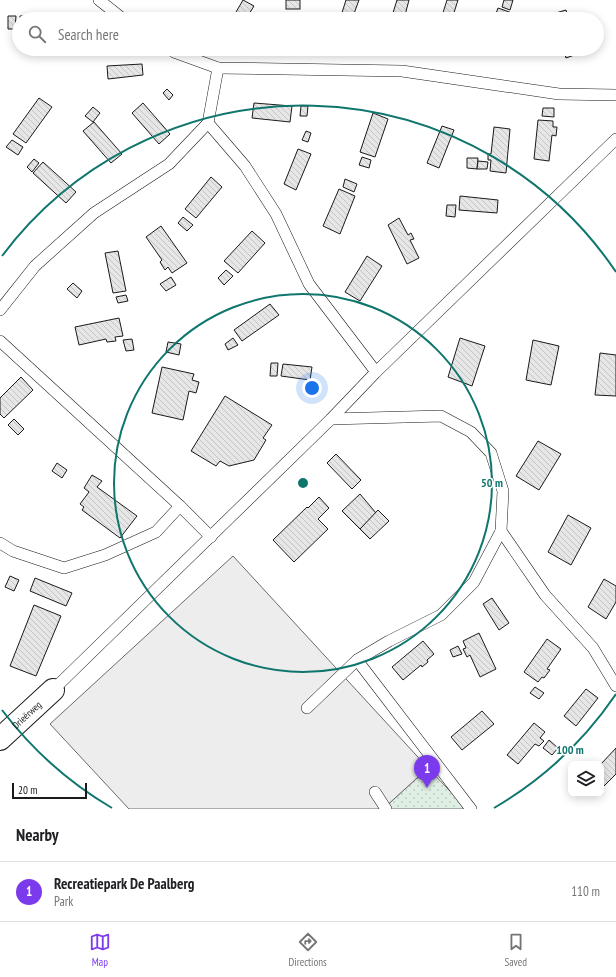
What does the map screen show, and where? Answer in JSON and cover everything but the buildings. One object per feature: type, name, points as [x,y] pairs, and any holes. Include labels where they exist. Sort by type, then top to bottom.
[{"type":"street","name":"Drieërweg","points":[[0,739],[53,690]]},
{"type":"lane","points":[[99,0],[114,12]]},
{"type":"lane","points":[[188,56],[218,68],[402,71],[559,94],[616,95]]},
{"type":"lane","points":[[0,310],[35,266],[94,213],[169,164],[208,123],[218,68]]},
{"type":"lane","points":[[208,123],[245,166],[276,214],[309,284],[376,372]]},
{"type":"lane","points":[[53,690],[331,419],[376,372],[616,139]]},
{"type":"lane","points":[[0,341],[180,506],[210,537]]},
{"type":"lane","points":[[306,708],[358,660],[389,641],[441,615],[474,582],[501,531],[503,491],[491,453],[472,432],[441,416],[331,419]]},
{"type":"lane","points":[[0,542],[13,551],[64,568],[105,554],[156,532],[180,506]]},
{"type":"lane","points":[[501,531],[545,595],[593,648],[616,686]]},
{"type":"lane","points":[[358,660],[471,809]]},
{"type":"lane","points":[[375,792],[386,809]]},
{"type":"green space","points":[[428,768],[467,809],[383,809]]},
{"type":"shaded area","points":[[233,556],[428,768],[383,809],[129,809],[50,724]]},
{"type":"place","name":"Recreatiepark De Paalberg","points":[[427,788]]}]
